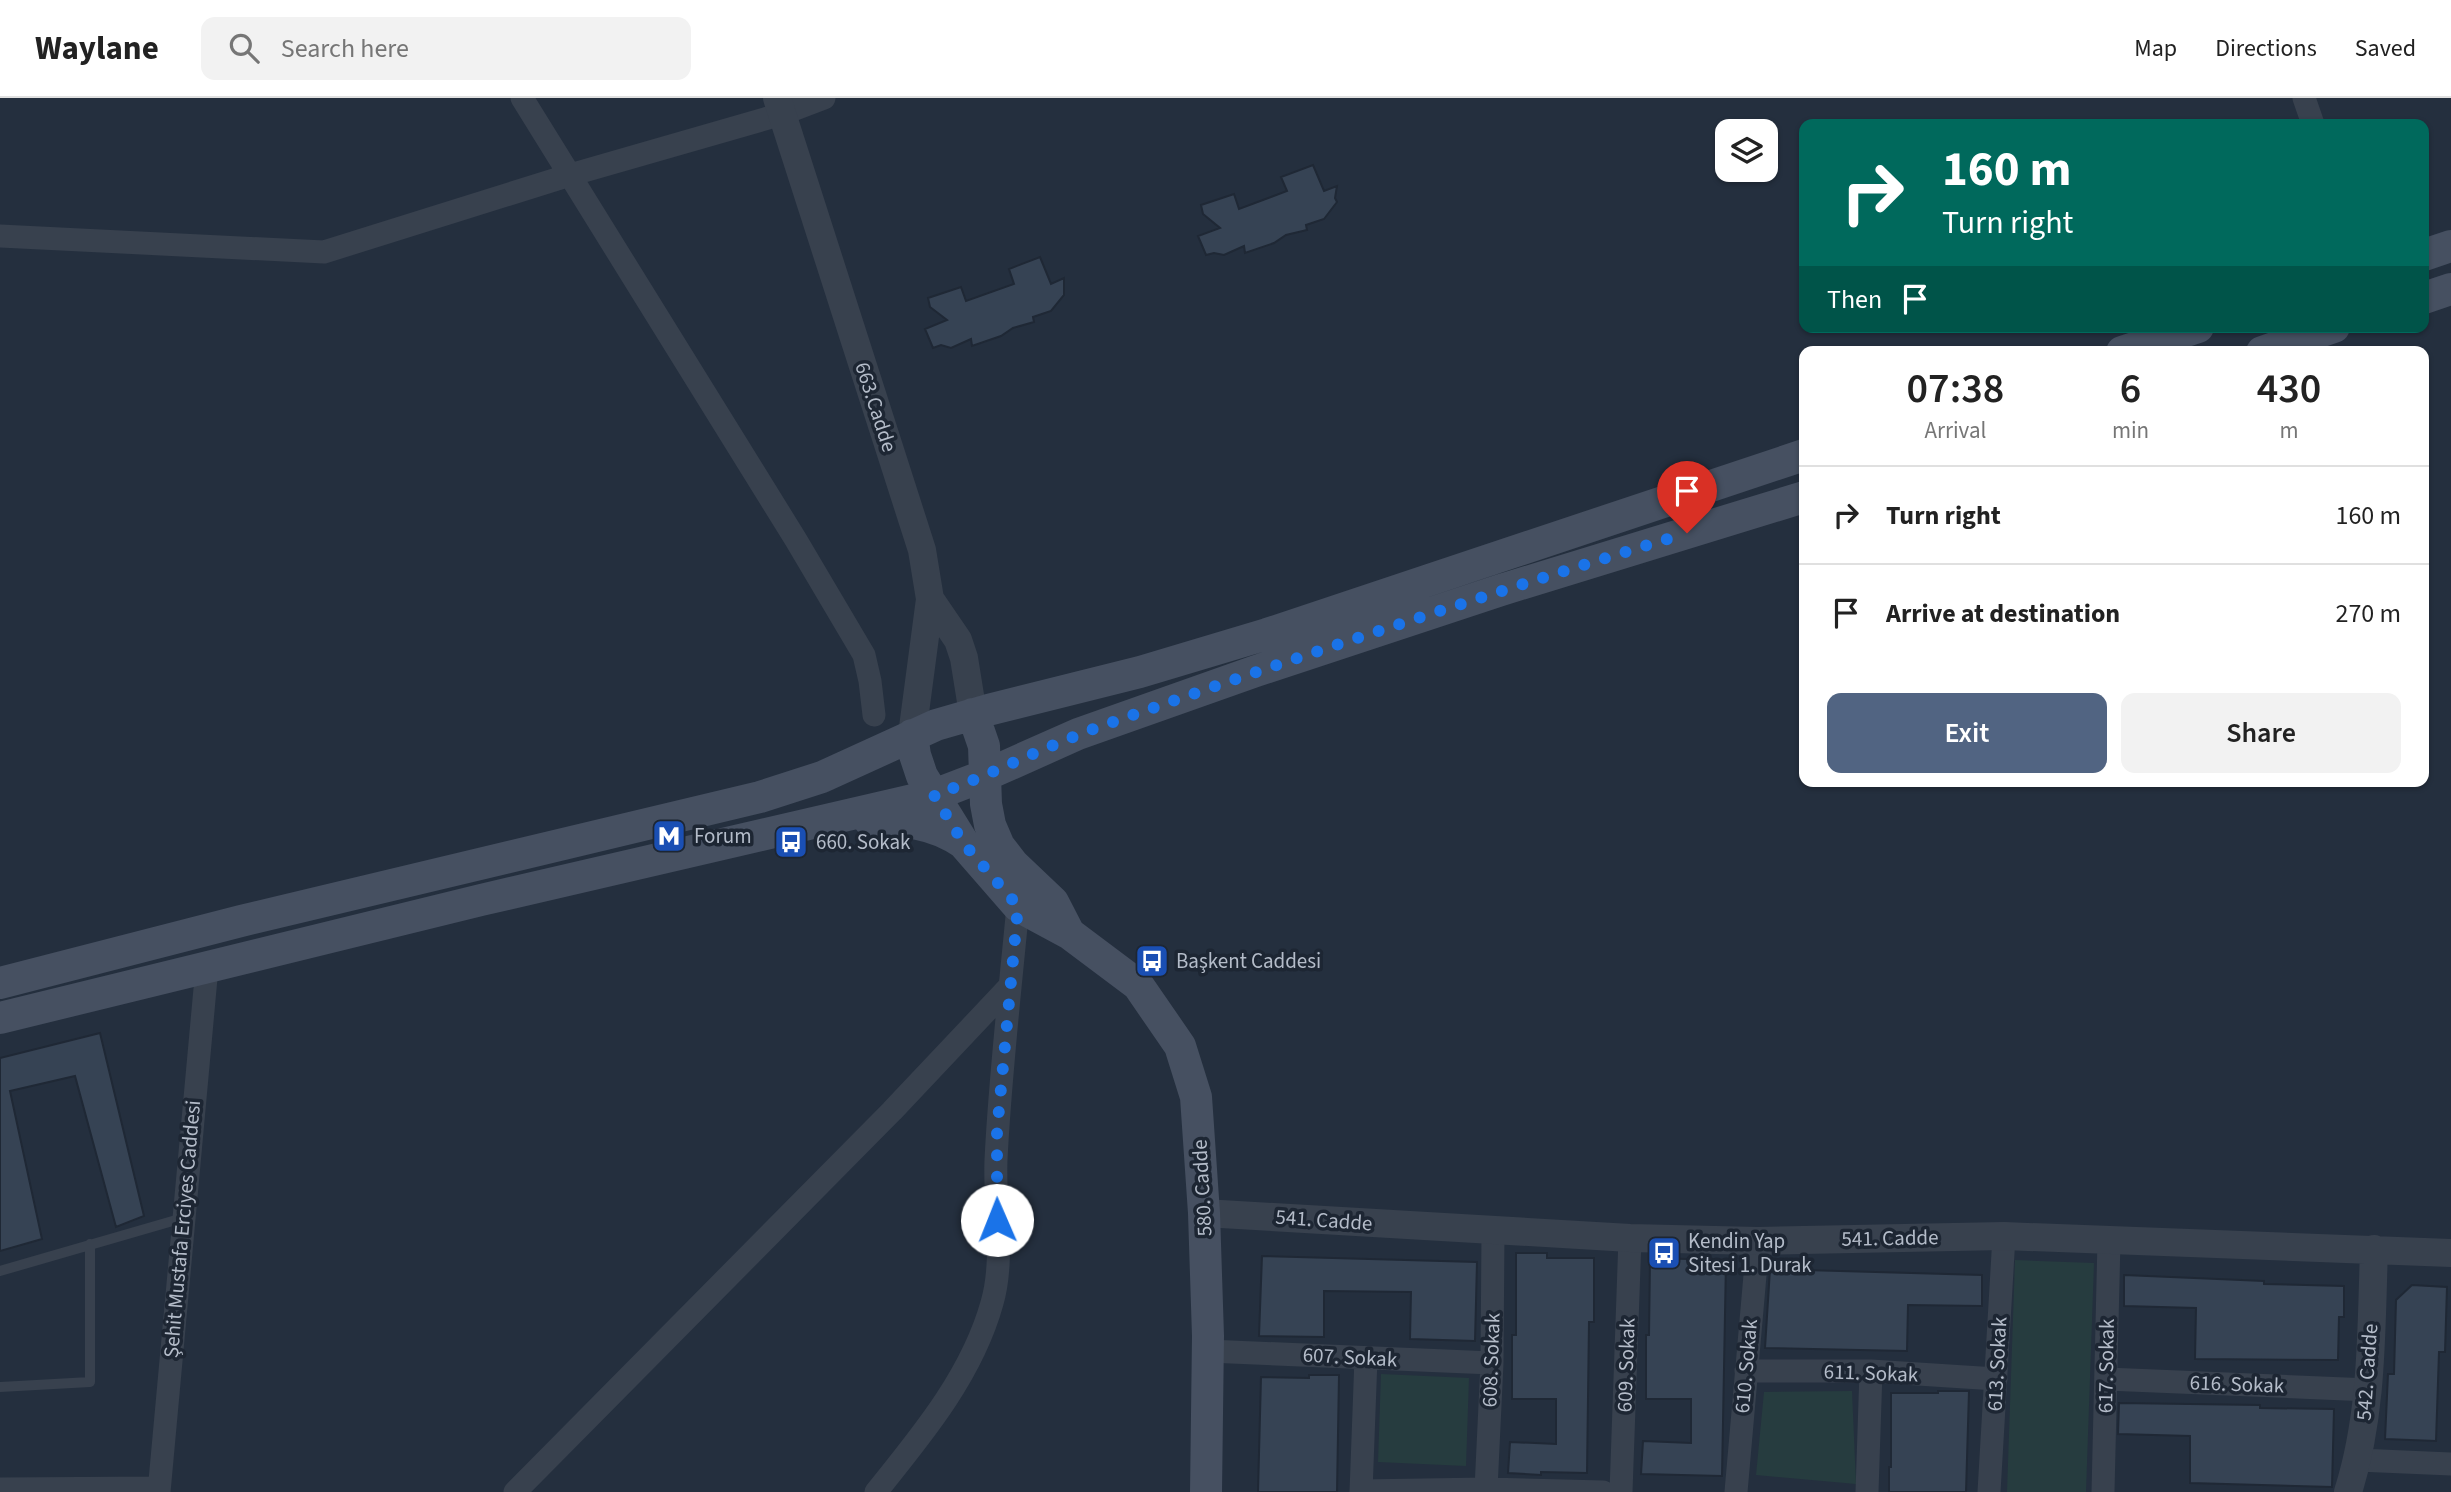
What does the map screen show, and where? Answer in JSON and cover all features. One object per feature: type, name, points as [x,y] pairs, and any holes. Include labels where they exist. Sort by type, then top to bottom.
[{"type":"main road","points":[[2429,253],[2451,246]]},
{"type":"main road","points":[[2429,296],[2451,289]]},
{"type":"main road","points":[[2140,346],[2180,333]]},
{"type":"main road","points":[[2279,346],[2317,333]]},
{"type":"main road","points":[[0,983],[241,921],[760,797],[822,777],[912,735],[973,714],[1140,672],[1267,634],[1799,456]]},
{"type":"main road","points":[[0,1018],[481,900],[934,795],[1078,734],[1256,671],[1502,590],[1799,498]]},
{"type":"main road","points":[[973,714],[984,746],[986,804],[990,825],[999,846],[1013,864],[1053,902],[1070,934]]},
{"type":"main road","points":[[912,735],[922,776],[964,844],[1018,906]]},
{"type":"main road","points":[[822,821],[920,823],[941,829],[964,844]]},
{"type":"main road","name":"580. Cadde","points":[[1018,906],[1070,934],[1138,985],[1180,1046],[1196,1097],[1204,1213],[1208,1350],[1206,1492]]},
{"type":"street","points":[[522,98],[864,654],[874,715]]},
{"type":"street","points":[[0,236],[324,252],[779,106],[824,98]]},
{"type":"street","points":[[2304,98],[2311,119]]},
{"type":"street","name":"663.Cadde","points":[[779,106],[922,550],[930,599],[958,640],[968,677],[973,714]]},
{"type":"street","points":[[912,735],[930,599]]},
{"type":"street","points":[[876,1492],[925,1432],[951,1392],[974,1348],[992,1303],[998,1267],[997,1131],[1018,906]]},
{"type":"street","name":"Şehit Mustafa Erciyes Caddesi","points":[[159,1490],[207,967]]},
{"type":"street","points":[[515,1492],[892,1111],[1010,986]]},
{"type":"street","name":"541. Cadde","points":[[1204,1213],[1630,1238],[1758,1241],[2004,1236],[2451,1253]]},
{"type":"street","name":"608. Sokak","points":[[1486,1489],[1492,1363],[1493,1231]]},
{"type":"street","name":"613. Sokak","points":[[1989,1492],[2004,1236]]},
{"type":"street","name":"609. Sokak","points":[[1621,1492],[1630,1238]]},
{"type":"street","name":"617. Sokak","points":[[2103,1492],[2109,1240]]},
{"type":"street","name":"610. Sokak","points":[[1736,1492],[1758,1241]]},
{"type":"street","name":"542. Cadde","points":[[2348,1492],[2358,1460],[2369,1390],[2374,1250]]},
{"type":"street","name":"607. Sokak","points":[[1208,1350],[1492,1363]]},
{"type":"street","points":[[1366,1357],[1361,1491],[1486,1489],[1604,1492]]},
{"type":"street","name":"611. Sokak","points":[[1746,1371],[1871,1371],[1996,1379]]},
{"type":"street","points":[[1867,1492],[1871,1371]]},
{"type":"street","name":"616. Sokak","points":[[2106,1379],[2369,1390]]},
{"type":"street","points":[[2358,1460],[2451,1464]]},
{"type":"street","points":[[0,1489],[159,1490]]},
{"type":"lane","points":[[0,1271],[183,1218]]},
{"type":"lane","points":[[0,1387],[90,1382],[90,1244]]},
{"type":"green space","points":[[2015,1260],[2094,1263],[2086,1492],[2007,1492]]},
{"type":"green space","points":[[1381,1374],[1469,1378],[1466,1466],[1378,1462]]},
{"type":"green space","points":[[1852,1391],[1856,1484],[1756,1475],[1764,1392]]},
{"type":"building","points":[[1313,165],[1324,191],[1337,186],[1337,202],[1324,219],[1306,225],[1307,230],[1286,235],[1274,243],[1245,253],[1244,246],[1224,255],[1206,255],[1198,236],[1220,228],[1203,214],[1201,205],[1234,194],[1239,209],[1287,191],[1281,177]]},
{"type":"building","points":[[1040,257],[1051,284],[1064,278],[1064,295],[1051,311],[1033,317],[1034,322],[972,346],[971,339],[951,348],[941,345],[933,348],[925,329],[947,320],[930,307],[928,298],[961,287],[966,301],[1014,284],[1009,269]]},
{"type":"building","points":[[100,1033],[144,1216],[116,1227],[75,1076],[10,1091],[42,1239],[0,1251],[0,1058]]},
{"type":"building","points":[[1516,1253],[1547,1253],[1547,1258],[1594,1258],[1594,1322],[1589,1322],[1587,1473],[1508,1473],[1510,1442],[1556,1444],[1556,1399],[1512,1399],[1512,1335],[1516,1335]]},
{"type":"building","points":[[1262,1256],[1477,1262],[1475,1341],[1410,1339],[1411,1292],[1324,1291],[1324,1337],[1259,1336]]},
{"type":"building","points":[[1650,1258],[1726,1260],[1722,1476],[1641,1474],[1643,1441],[1691,1443],[1691,1399],[1646,1399]]},
{"type":"building","points":[[1770,1269],[1982,1275],[1982,1306],[1908,1305],[1907,1351],[1765,1348]]},
{"type":"building","points":[[2124,1275],[2344,1286],[2344,1317],[2339,1317],[2338,1360],[2195,1359],[2196,1308],[2124,1306]]},
{"type":"building","points":[[2412,1285],[2447,1287],[2445,1352],[2439,1352],[2436,1441],[2385,1439],[2388,1374],[2394,1374],[2396,1300]]},
{"type":"building","points":[[1309,1375],[1339,1375],[1337,1492],[1258,1492],[1261,1377],[1309,1378]]},
{"type":"building","points":[[1969,1391],[1966,1492],[1889,1492],[1891,1393]]},
{"type":"building","points":[[2119,1403],[2334,1409],[2332,1487],[2190,1483],[2190,1436],[2118,1434]]},
{"type":"place","name":"Forum","points":[[669,836]]},
{"type":"place","name":"660. Sokak","points":[[791,842]]},
{"type":"place","name":"Başkent Caddesi","points":[[1152,961]]},
{"type":"place","name":"Kendin Yap Sitesi 1. Durak","points":[[1664,1253]]},
{"type":"route","points":[[997,1220],[997,1131],[1018,906],[964,844],[934,795],[1078,734],[1256,671],[1502,590],[1687,533]]}]
